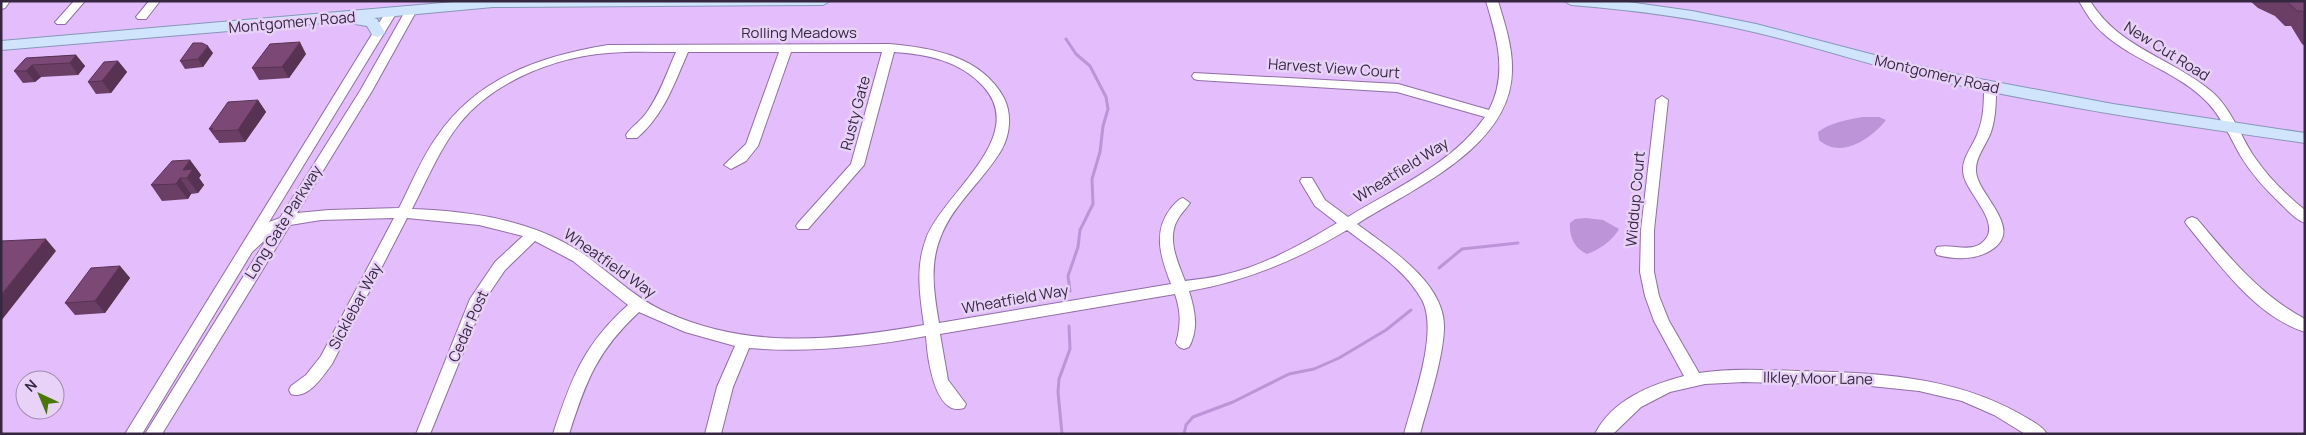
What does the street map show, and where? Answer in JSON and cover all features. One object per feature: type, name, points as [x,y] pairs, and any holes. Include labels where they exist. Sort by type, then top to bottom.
[{"type":"main road","name":"Montgomery Road","points":[[1,46],[251,26],[411,10],[526,2],[822,1]]},
{"type":"main road","name":"Montgomery Road","points":[[1571,1],[1649,9],[1732,23],[1886,63],[1990,86],[2232,128],[2305,138]]},
{"type":"main road","points":[[251,26],[254,30],[367,20],[372,22],[378,33]]},
{"type":"street","points":[[1,6],[5,1]]},
{"type":"street","points":[[61,22],[80,1]]},
{"type":"street","points":[[142,17],[155,1]]},
{"type":"street","name":"Wheatfield Way","points":[[279,213],[301,225],[365,222],[403,215],[478,220],[516,228],[534,234],[575,255],[638,304],[685,326],[744,342],[819,344],[856,342],[1179,288],[1224,280],[1275,264],[1321,240],[1441,166],[1465,148],[1493,116],[1502,96],[1507,76],[1506,54],[1492,1]]},
{"type":"street","name":"New Cut Road","points":[[2084,1],[2100,24],[2113,36],[2190,82],[2207,95],[2220,109],[2247,155],[2262,176],[2305,218]]},
{"type":"street","name":"Long Gate Parkway","points":[[133,434],[246,249],[264,227],[279,213],[294,204],[366,91],[411,10]]},
{"type":"street","name":"Long Gate Parkway","points":[[154,434],[267,248],[279,213],[391,12]]},
{"type":"street","name":"Rolling Meadows","points":[[403,215],[441,140],[464,111],[492,89],[535,67],[589,51],[628,47],[889,48],[924,51],[965,66],[988,83],[996,94],[1004,120],[997,147],[941,220],[933,237],[926,266],[925,280],[938,378],[948,395],[958,404]]},
{"type":"street","points":[[632,135],[642,128],[652,116],[684,48]]},
{"type":"street","points":[[731,165],[741,158],[752,146],[786,48]]},
{"type":"street","name":"Rusty Gate","points":[[803,226],[857,165],[889,48]]},
{"type":"street","name":"Harvest View Court","points":[[1198,76],[1398,88],[1493,116]]},
{"type":"street","points":[[1942,251],[1977,252],[1992,242],[1996,235],[1997,227],[1992,213],[1969,174],[1969,166],[1986,129],[1990,86]]},
{"type":"street","name":"Widdup Court","points":[[1662,100],[1646,242],[1648,279],[1656,308],[1666,333],[1676,353],[1695,380]]},
{"type":"street","points":[[1307,181],[1320,203],[1410,273],[1430,299],[1437,327],[1436,343],[1412,434]]},
{"type":"street","points":[[1183,203],[1167,222],[1166,235],[1168,256],[1190,325],[1184,343]]},
{"type":"street","points":[[267,248],[264,227],[279,213]]},
{"type":"street","name":"Sicklebar Way","points":[[297,390],[312,379],[327,360],[403,215]]},
{"type":"street","points":[[2192,222],[2262,301],[2305,326]]},
{"type":"street","name":"Cedar Post","points":[[423,432],[477,299],[500,266],[534,234]]},
{"type":"street","points":[[561,434],[582,372],[589,358],[606,334],[638,304]]},
{"type":"street","points":[[713,434],[722,392],[730,370],[744,342]]},
{"type":"street","name":"Ilkley Moor Lane","points":[[1603,434],[1620,414],[1650,394],[1695,380],[1750,376],[1906,382],[1960,394],[1994,409],[2039,434]]},
{"type":"shaded area","points":[[1863,117],[1879,117],[1886,120],[1873,134],[1856,144],[1846,147],[1828,146],[1819,140],[1818,132],[1823,129],[1839,122]]},
{"type":"shaded area","points":[[1575,219],[1603,220],[1619,229],[1605,244],[1587,254],[1576,245],[1570,228],[1570,223]]},
{"type":"building","points":[[2286,1],[2305,1],[2305,14],[2302,11],[2297,11]]},
{"type":"building","points":[[300,42],[282,67],[252,68],[270,44]]},
{"type":"building","points":[[193,43],[202,43],[208,46],[198,59],[180,61]]},
{"type":"building","points":[[76,55],[70,63],[32,65],[26,71],[14,71],[26,58]]},
{"type":"building","points":[[118,61],[102,81],[88,82],[104,62]]},
{"type":"building","points":[[258,100],[238,130],[211,131],[213,128],[209,129],[228,102]]},
{"type":"building","points":[[190,160],[183,170],[193,169],[187,178],[180,178],[176,184],[151,185],[172,161]]},
{"type":"building","points":[[46,239],[1,295],[1,241]]},
{"type":"building","points":[[120,266],[95,301],[65,303],[91,268]]},
{"type":"waterway","points":[[1066,39],[1076,54],[1090,66],[1106,97],[1108,109],[1103,126],[1100,152],[1092,179],[1093,204],[1080,230],[1078,247],[1068,276],[1070,291]]},
{"type":"waterway","points":[[1439,268],[1462,249],[1518,243]]},
{"type":"waterway","points":[[1184,434],[1186,425],[1193,417],[1233,402],[1289,374],[1314,369],[1339,358],[1386,330],[1411,310]]},
{"type":"waterway","points":[[1062,434],[1058,392],[1059,379],[1070,349],[1069,326]]}]
